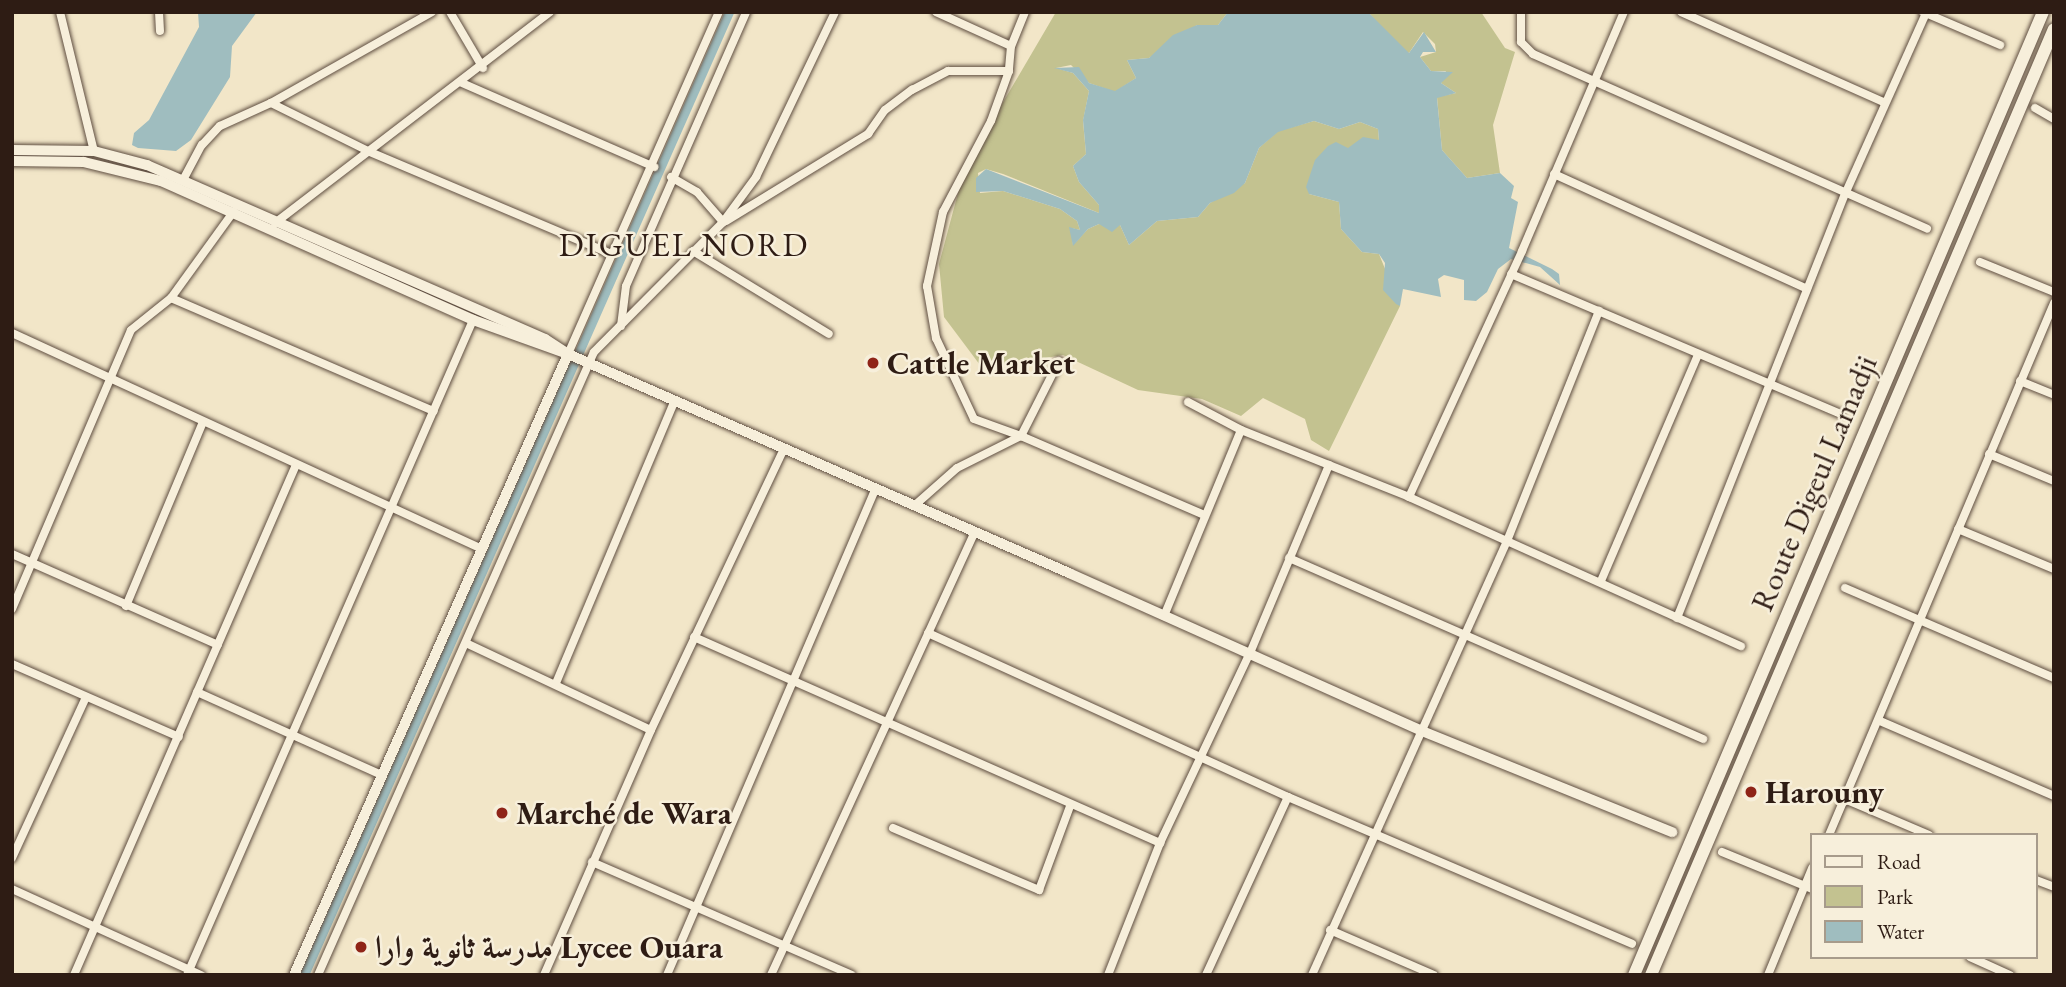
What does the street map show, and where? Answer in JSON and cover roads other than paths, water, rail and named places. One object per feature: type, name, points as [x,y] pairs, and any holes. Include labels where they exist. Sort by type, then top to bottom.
[{"type":"main road","name":"Route Digeul Lamadji","points":[[1634,975],[2043,12]]},
{"type":"main road","points":[[1651,975],[2054,29]]},
{"type":"street","points":[[60,12],[94,151]]},
{"type":"street","points":[[159,12],[160,31]]},
{"type":"street","points":[[183,180],[210,135],[432,12]]},
{"type":"street","points":[[450,12],[483,68]]},
{"type":"street","points":[[273,225],[483,68],[550,12]]},
{"type":"street","points":[[318,975],[466,643],[578,359],[611,254],[654,167],[719,12]]},
{"type":"street","points":[[621,326],[622,299],[671,177],[746,12]]},
{"type":"street","points":[[294,975],[482,550],[578,359],[594,352],[723,222],[756,177],[835,12]]},
{"type":"street","points":[[936,12],[1011,46]]},
{"type":"street","points":[[1025,12],[1011,46],[1009,71],[991,121],[943,212],[927,286],[936,338],[974,419],[1021,436],[1204,515]]},
{"type":"street","points":[[1521,12],[1518,32],[1526,49],[1593,84],[1927,229]]},
{"type":"street","points":[[1409,497],[1511,274],[1624,12]]},
{"type":"street","points":[[1681,12],[1885,103]]},
{"type":"street","points":[[1676,618],[1846,192],[1924,13],[2000,45]]},
{"type":"street","points":[[723,222],[868,134],[885,110],[948,71],[1009,71]]},
{"type":"street","points":[[462,83],[654,167]]},
{"type":"street","points":[[271,103],[370,152],[611,254]]},
{"type":"street","points":[[2035,108],[2053,117]]},
{"type":"street","points":[[12,150],[94,151],[108,160],[163,177],[273,225],[473,320],[578,359],[1422,731],[1672,832]]},
{"type":"street","points":[[12,161],[108,160]]},
{"type":"street","points":[[1554,174],[1807,289]]},
{"type":"street","points":[[163,177],[183,180],[235,208]]},
{"type":"street","points":[[671,177],[696,192],[723,222]]},
{"type":"street","points":[[12,609],[34,563],[107,380],[131,330],[171,298],[235,208]]},
{"type":"street","points":[[273,225],[559,345],[578,359]]},
{"type":"street","points":[[693,251],[829,334]]},
{"type":"street","points":[[1980,262],[2054,292]]},
{"type":"street","points":[[1511,274],[1769,386],[1841,414]]},
{"type":"street","points":[[171,298],[434,411]]},
{"type":"street","points":[[1830,833],[1881,721],[1989,454],[2054,303]]},
{"type":"street","points":[[1312,975],[1507,541],[1599,311]]},
{"type":"street","points":[[188,972],[473,320]]},
{"type":"street","points":[[12,333],[107,380],[391,506],[482,550]]},
{"type":"street","points":[[1601,581],[1698,355]]},
{"type":"street","points":[[914,506],[957,468],[1021,436],[1059,361]]},
{"type":"street","points":[[2020,381],[2054,396]]},
{"type":"street","points":[[1188,401],[1241,430],[1409,497],[1741,646]]},
{"type":"street","points":[[556,683],[674,402]]},
{"type":"street","points":[[126,606],[203,422]]},
{"type":"street","points":[[1164,616],[1241,430]]},
{"type":"street","points":[[544,975],[651,730],[783,451]]},
{"type":"street","points":[[1989,454],[2054,481]]},
{"type":"street","points":[[1108,975],[1160,843],[1250,653],[1329,464]]},
{"type":"street","points":[[74,975],[296,465]]},
{"type":"street","points":[[667,975],[875,490]]},
{"type":"street","points":[[1958,529],[2054,569]]},
{"type":"street","points":[[771,975],[782,943],[975,532]]},
{"type":"street","points":[[12,554],[218,645]]},
{"type":"street","points":[[1289,558],[1466,632],[1703,739]]},
{"type":"street","points":[[1844,588],[2054,678]]},
{"type":"street","points":[[929,632],[1199,758],[1632,944]]},
{"type":"street","points":[[694,637],[1070,806],[1160,843]]},
{"type":"street","points":[[466,643],[556,683],[651,730]]},
{"type":"street","points":[[12,664],[179,737]]},
{"type":"street","points":[[197,692],[382,775]]},
{"type":"street","points":[[12,858],[86,697]]},
{"type":"street","points":[[1881,721],[2054,796]]},
{"type":"street","points":[[1206,975],[1288,797]]},
{"type":"street","points":[[1847,800],[1924,833]]},
{"type":"street","points":[[893,828],[1039,890],[1070,806]]},
{"type":"street","points":[[1722,852],[1811,889]]},
{"type":"street","points":[[592,862],[852,975]]},
{"type":"street","points":[[1768,975],[1811,870]]},
{"type":"street","points":[[12,889],[188,972],[201,975]]},
{"type":"street","points":[[1330,930],[1434,975]]},
{"type":"street","points":[[1974,959],[2006,974]]},
{"type":"water","points":[[198,12],[257,12],[232,46],[230,77],[191,140],[176,151],[138,148],[132,145],[134,133],[149,120],[199,27]]},
{"type":"water","points":[[1228,12],[1368,12],[1409,53],[1424,32],[1436,52],[1423,52],[1420,57],[1431,71],[1453,72],[1441,83],[1456,93],[1437,98],[1442,150],[1467,178],[1500,173],[1514,186],[1511,198],[1518,202],[1509,248],[1559,274],[1560,285],[1540,267],[1511,259],[1498,269],[1487,292],[1476,301],[1464,300],[1464,280],[1444,275],[1438,279],[1441,297],[1403,289],[1400,306],[1396,304],[1383,290],[1385,263],[1379,254],[1362,252],[1341,229],[1339,202],[1309,194],[1306,187],[1315,160],[1328,146],[1336,142],[1348,148],[1363,137],[1379,140],[1378,129],[1360,122],[1339,129],[1314,121],[1278,132],[1259,148],[1245,183],[1234,193],[1210,203],[1198,217],[1157,221],[1129,245],[1120,225],[1112,232],[1099,224],[1088,229],[1073,246],[1069,227],[1080,230],[1077,221],[1060,209],[1003,191],[976,192],[976,178],[986,169],[1099,213],[1099,205],[1079,182],[1073,166],[1086,154],[1083,120],[1089,91],[1073,73],[1054,68],[1079,67],[1089,83],[1115,91],[1136,78],[1127,60],[1149,58],[1173,35],[1197,25],[1218,25]]},
{"type":"waterway","points":[[304,975],[729,12]]},
{"type":"place","name":"Cattle Market","points":[[873,363]]},
{"type":"place","name":"Harouny","points":[[1751,792]]},
{"type":"place","name":"Marché de Wara","points":[[502,813]]},
{"type":"place","name":"مدرسة ثانوية وارا Lycee Ouara","points":[[361,947]]},
{"type":"district","name":"DIGUEL NORD","points":[[684,245]]}]
